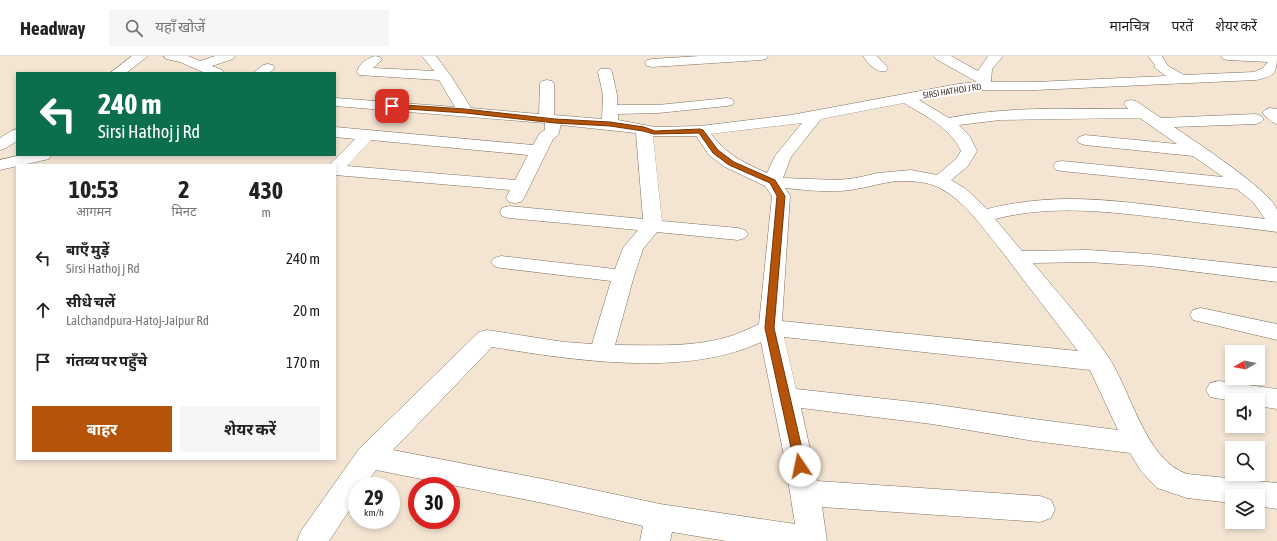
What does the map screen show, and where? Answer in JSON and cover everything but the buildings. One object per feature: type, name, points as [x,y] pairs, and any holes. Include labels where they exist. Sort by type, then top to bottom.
[{"type":"street","points":[[118,72],[141,56]]},
{"type":"street","points":[[171,56],[201,65],[214,72]]},
{"type":"street","points":[[201,65],[228,56]]},
{"type":"street","points":[[430,56],[465,111]]},
{"type":"street","points":[[652,63],[766,56]]},
{"type":"street","points":[[870,56],[881,68]]},
{"type":"street","points":[[941,56],[984,82],[986,64],[996,56]]},
{"type":"street","points":[[1155,56],[1162,65],[1161,67],[1182,80]]},
{"type":"street","points":[[1228,56],[1276,57],[1269,72],[1262,74]]},
{"type":"street","points":[[375,60],[364,69],[364,72],[444,76]]},
{"type":"street","points":[[605,72],[610,95],[610,117]]},
{"type":"street","points":[[1262,74],[1277,80]]},
{"type":"street","name":"SIRSI HATHOJ J RD","points":[[610,117],[654,132],[668,133],[700,131],[815,116],[908,99],[984,82],[1036,86],[1234,78],[1262,74]]},
{"type":"street","points":[[547,84],[548,131],[510,209],[738,234]]},
{"type":"street","points":[[1102,84],[1198,151],[1242,184],[1259,198],[1275,218]]},
{"type":"street","points":[[1036,86],[1070,113]]},
{"type":"street","points":[[908,99],[946,123],[963,138],[969,151],[962,162],[941,180]]},
{"type":"street","points":[[336,102],[465,111],[548,131]]},
{"type":"street","points":[[336,132],[367,135],[548,131],[610,117],[658,109],[727,102]]},
{"type":"street","points":[[946,123],[977,117],[1000,115],[1143,113]]},
{"type":"street","points":[[1277,114],[1270,113],[1277,119]]},
{"type":"street","points":[[772,182],[783,156],[815,116]]},
{"type":"street","points":[[1158,123],[1256,119]]},
{"type":"street","points":[[602,353],[623,276],[633,248],[653,225],[644,129]]},
{"type":"street","points":[[700,131],[715,151],[731,163],[772,182],[822,186],[850,184],[900,176],[923,177],[941,180],[960,193],[983,216],[1099,362],[1138,443],[1151,463],[1168,479],[1187,486],[1277,496]]},
{"type":"street","points":[[0,145],[16,135]]},
{"type":"street","points":[[336,169],[367,135]]},
{"type":"street","points":[[1084,140],[1198,151]]},
{"type":"street","points":[[0,165],[39,156]]},
{"type":"street","points":[[1062,166],[1242,184]]},
{"type":"street","points":[[336,170],[521,186]]},
{"type":"street","points":[[369,457],[548,492],[658,529],[811,541],[806,493],[770,328],[781,196],[772,182]]},
{"type":"street","points":[[983,216],[1008,209],[1031,205],[1084,203],[1275,218]]},
{"type":"street","points":[[1017,257],[1088,256],[1150,260],[1277,275]]},
{"type":"street","points":[[501,262],[623,276]]},
{"type":"street","points":[[1201,315],[1277,332]]},
{"type":"street","points":[[312,541],[369,457],[487,338],[564,350],[602,353],[668,354],[706,350],[740,342],[770,328],[908,341],[1099,362]]},
{"type":"street","points":[[1219,390],[1277,399]]},
{"type":"street","points":[[786,397],[932,414],[1034,430],[1138,443]]},
{"type":"street","points":[[806,493],[1040,509]]},
{"type":"route","points":[[392,106],[465,111],[555,121],[610,124],[654,132],[668,133],[700,131],[715,151],[731,163],[772,182],[781,196],[770,328],[800,466]]}]
